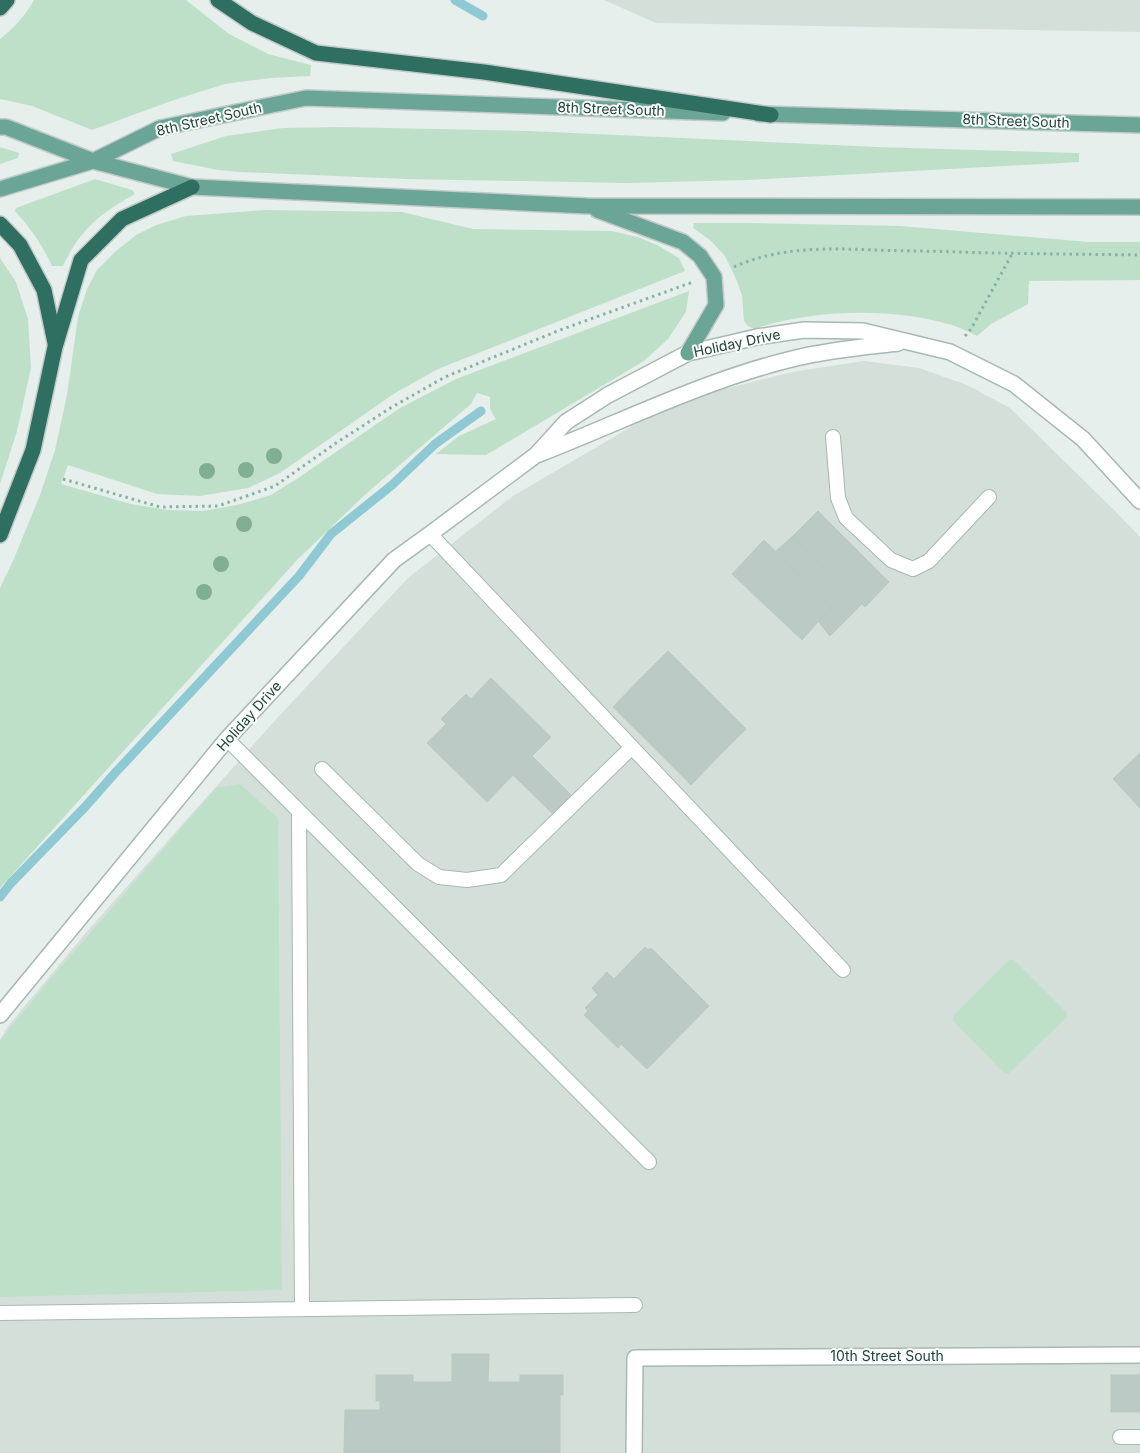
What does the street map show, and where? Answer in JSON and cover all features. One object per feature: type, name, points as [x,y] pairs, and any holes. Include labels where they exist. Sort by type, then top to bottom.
[{"type":"highway","points":[[0,8],[7,0]]},
{"type":"highway","points":[[218,0],[252,23],[316,53],[484,72],[771,115]]},
{"type":"highway","points":[[0,535],[33,450],[55,347],[81,260],[122,219],[192,187]]},
{"type":"highway","points":[[0,224],[20,245],[44,290],[55,347]]},
{"type":"main road","name":"8th Street South","points":[[0,189],[93,161],[160,128],[306,98],[771,115],[1140,125]]},
{"type":"main road","points":[[0,127],[6,127],[93,161],[192,187],[587,206],[1140,207]]},
{"type":"main road","points":[[587,206],[683,242],[700,256],[714,277],[716,306],[688,353]]},
{"type":"street","name":"Holiday Drive","points":[[0,1015],[227,739],[394,560],[536,455],[566,422],[608,396],[688,353],[757,337],[804,330],[863,331],[950,352],[1014,384],[1083,439],[1140,501]]},
{"type":"street","name":"Holiday Drive","points":[[536,455],[733,376],[796,358],[840,350],[909,342]]},
{"type":"street","name":"10th Street South","points":[[634,1453],[635,1358],[1140,1355]]},
{"type":"lane","points":[[833,437],[838,498],[846,518],[891,560],[913,569],[929,561],[989,497]]},
{"type":"lane","points":[[430,534],[843,970]]},
{"type":"lane","points":[[227,739],[649,1162]]},
{"type":"lane","points":[[322,769],[418,864],[439,877],[467,880],[500,875],[632,747]]},
{"type":"lane","points":[[299,812],[302,1309]]},
{"type":"lane","points":[[0,1313],[635,1305]]},
{"type":"lane","points":[[1120,1437],[1140,1438]]},
{"type":"path","points":[[63,479],[160,507],[218,506],[275,486],[384,412],[445,377],[560,330],[685,285],[714,277],[749,260],[786,252],[811,249],[858,249],[1012,254],[1140,255]]},
{"type":"path","points":[[950,352],[971,329],[1012,254]]},
{"type":"shaded area","points":[[604,0],[1140,0],[1140,32],[656,23]]},
{"type":"shaded area","points":[[864,361],[919,368],[967,385],[1010,408],[1140,537],[1140,1453],[0,1453],[0,1040],[8,1026],[90,928],[279,716],[408,578],[513,496],[653,414],[713,392],[792,372]]},
{"type":"green space","points":[[34,0],[186,0],[229,34],[268,54],[311,65],[310,76],[270,78],[225,84],[174,100],[92,130],[32,106],[0,99],[0,39],[19,21]]},
{"type":"green space","points":[[339,127],[529,131],[877,147],[1079,153],[1079,162],[747,180],[627,183],[406,179],[240,172],[218,170],[173,161],[171,154],[226,136],[283,128]]},
{"type":"green space","points":[[0,147],[19,153],[18,158],[0,164]]},
{"type":"green space","points":[[95,179],[132,190],[135,194],[112,208],[84,232],[63,266],[52,266],[36,237],[15,211],[16,208]]},
{"type":"green space","points":[[265,210],[402,212],[473,229],[611,231],[638,237],[657,245],[679,258],[685,271],[438,369],[395,393],[280,473],[248,488],[200,496],[157,494],[68,465],[61,484],[131,504],[168,510],[203,511],[237,505],[271,495],[400,408],[456,379],[689,291],[686,312],[668,339],[644,361],[486,455],[436,454],[459,436],[496,419],[490,409],[490,397],[477,393],[471,404],[368,492],[298,559],[0,888],[0,588],[40,495],[55,450],[67,395],[78,317],[87,289],[97,270],[116,251],[136,235],[156,225],[186,216]]},
{"type":"green space","points":[[694,223],[900,226],[1088,242],[1140,242],[1140,280],[1029,281],[1028,304],[991,324],[977,336],[952,325],[929,319],[879,313],[827,314],[801,317],[754,329],[744,321],[742,296],[725,256],[710,240],[693,228]]},
{"type":"green space","points":[[0,258],[16,282],[28,319],[31,368],[17,431],[0,484]]},
{"type":"green space","points":[[240,784],[278,818],[282,1290],[0,1297],[0,1040],[52,977],[216,788]]},
{"type":"green space","points":[[1009,960],[1014,960],[1067,1013],[1067,1017],[1008,1074],[1004,1073],[953,1021],[954,1015]]},
{"type":"building","points":[[818,511],[889,582],[865,607],[793,536]]},
{"type":"building","points":[[793,536],[862,604],[830,636],[818,621],[832,606],[776,551]]},
{"type":"building","points":[[764,540],[832,606],[802,640],[732,574]]},
{"type":"building","points":[[668,651],[746,729],[717,758],[639,680]]},
{"type":"building","points":[[491,678],[551,737],[532,756],[576,800],[558,819],[513,775],[487,802],[427,743],[446,724],[441,719],[466,694],[471,699]]},
{"type":"building","points":[[639,680],[717,758],[691,785],[613,707]]},
{"type":"building","points":[[1140,753],[1140,808],[1113,779]]},
{"type":"building","points":[[645,947],[648,950],[651,948],[709,1006],[647,1069],[621,1044],[618,1048],[584,1015],[588,1011],[585,1008],[598,995],[592,988],[607,972],[614,979]]},
{"type":"building","points":[[452,1354],[489,1354],[488,1382],[520,1382],[520,1375],[563,1375],[563,1395],[560,1395],[560,1453],[344,1453],[345,1410],[380,1410],[380,1401],[376,1401],[376,1375],[413,1375],[413,1382],[452,1382]]},
{"type":"building","points":[[1111,1375],[1140,1375],[1140,1412],[1111,1412]]},
{"type":"waterway","points":[[455,0],[483,16]]},
{"type":"waterway","points":[[0,897],[299,576],[331,534],[392,485],[435,444],[481,411]]}]
